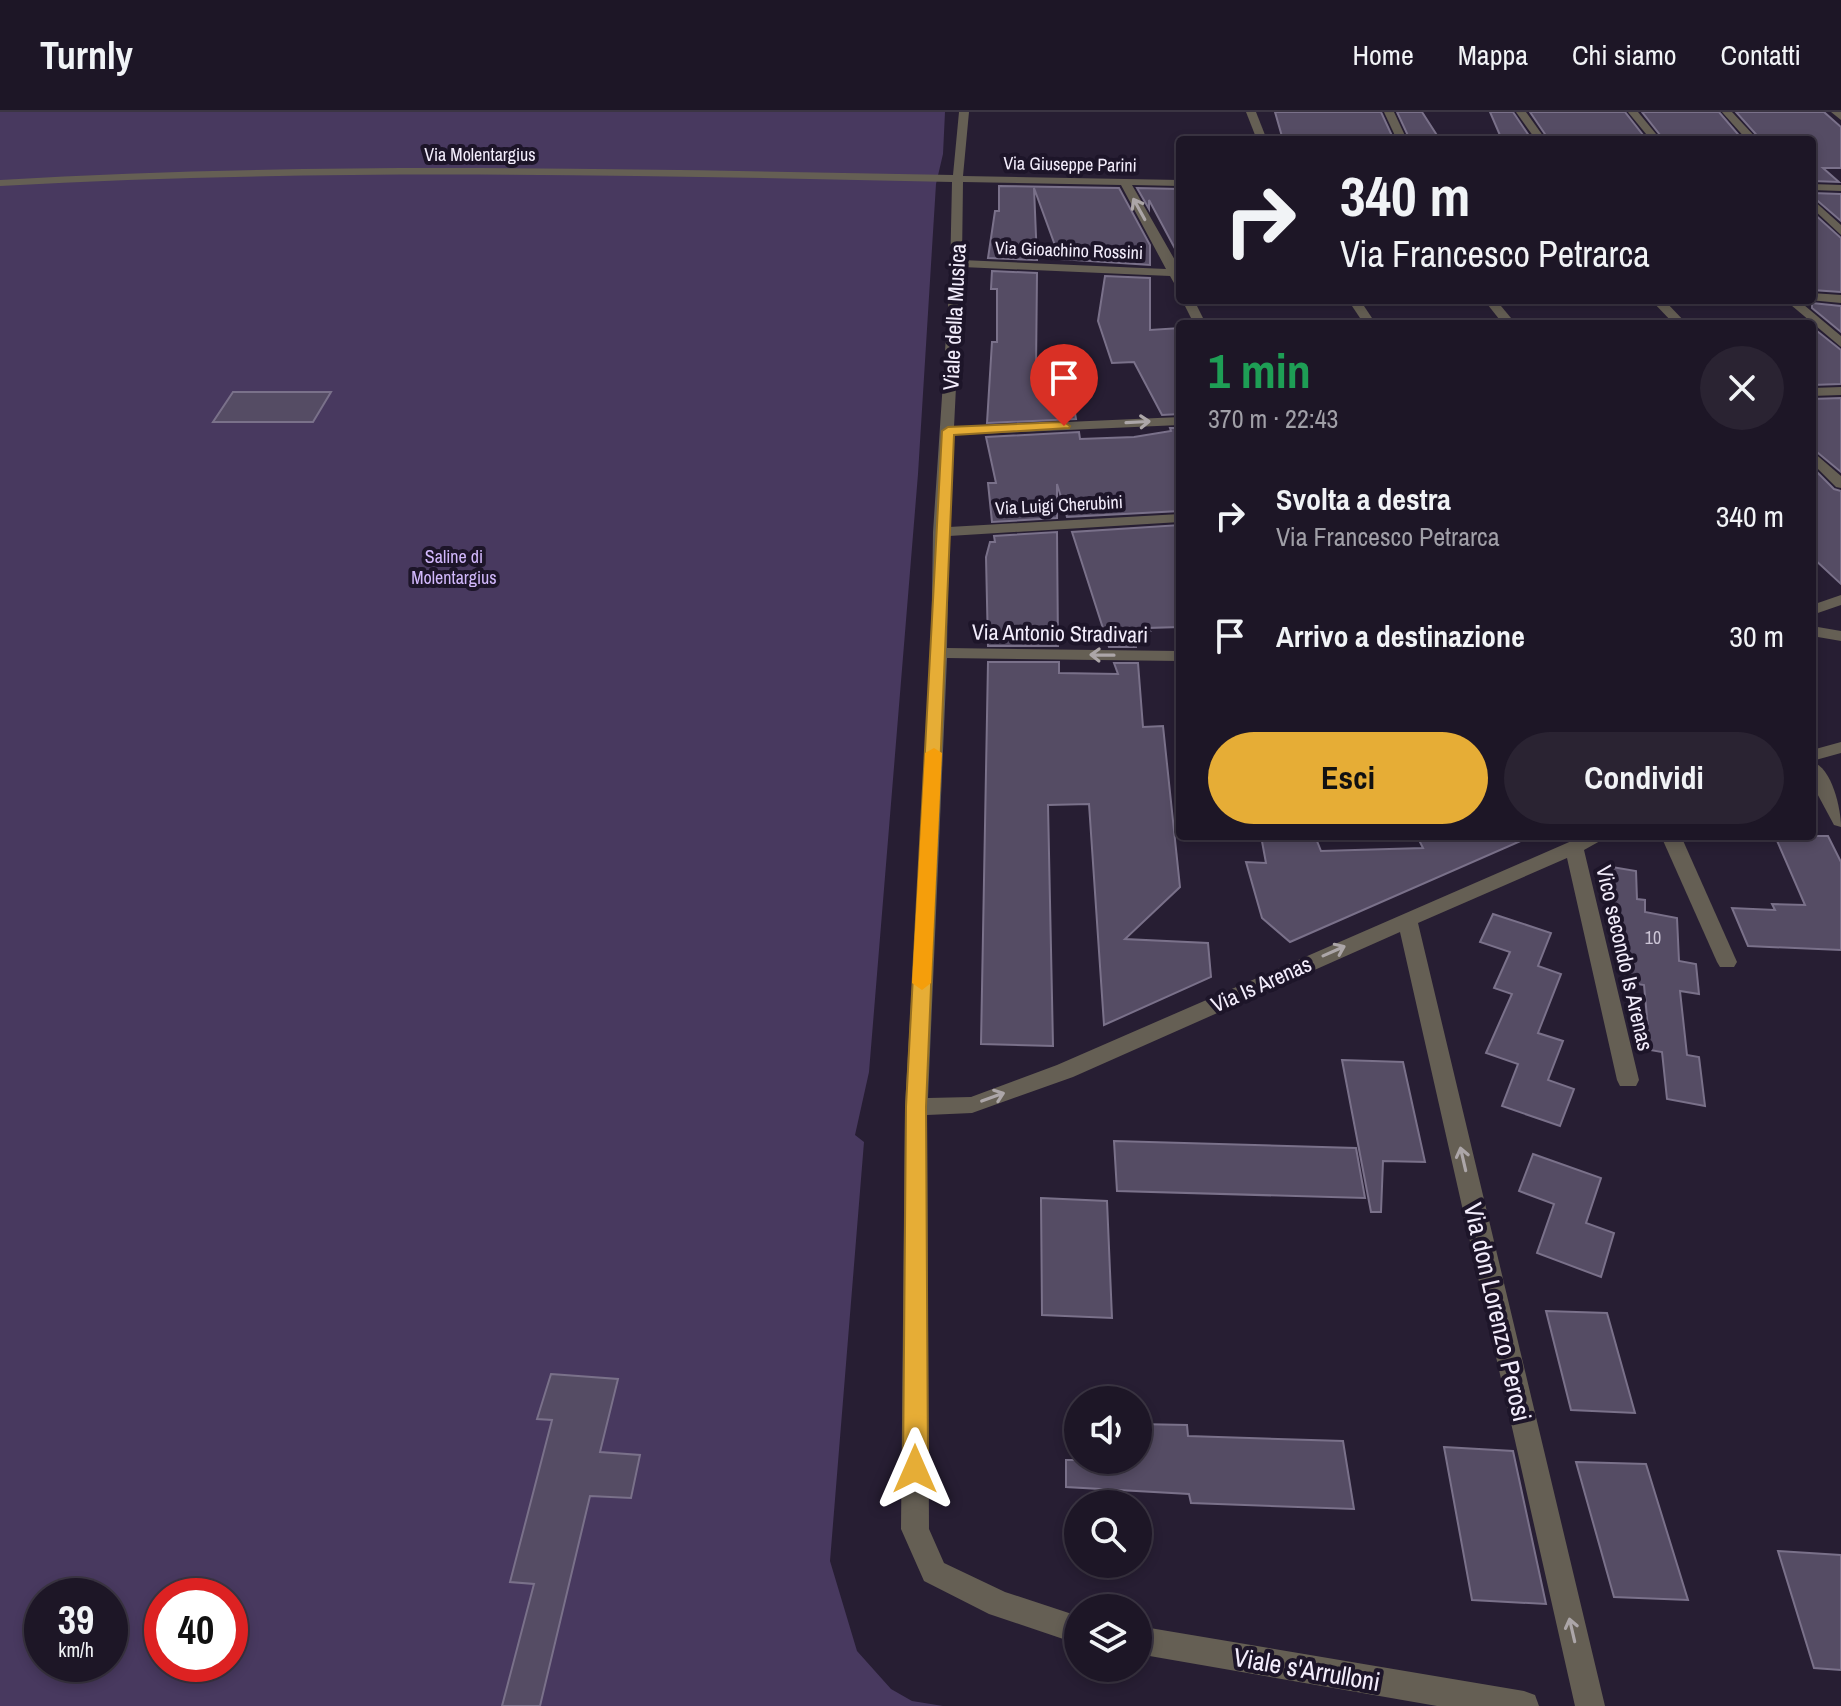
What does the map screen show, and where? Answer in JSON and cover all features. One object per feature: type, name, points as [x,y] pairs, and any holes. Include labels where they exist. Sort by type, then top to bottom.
[{"type":"street","name":"Viale della Musica","points":[[964,112],[941,532],[939,653],[916,1107],[915,1529],[934,1572],[999,1604],[1064,1625]]},
{"type":"street","points":[[1251,112],[1260,136]]},
{"type":"street","points":[[1389,112],[1400,136]]},
{"type":"street","points":[[1521,112],[1538,136]]},
{"type":"street","points":[[1633,112],[1653,136]]},
{"type":"street","points":[[1727,112],[1749,136]]},
{"type":"street","points":[[1836,112],[1841,117]]},
{"type":"street","name":"Via Molentargius","points":[[0,183],[172,173],[325,170],[770,173],[959,180]]},
{"type":"street","name":"Via Giuseppe Parini","points":[[959,180],[1176,183]]},
{"type":"street","points":[[1125,183],[1176,272]]},
{"type":"street","points":[[1816,187],[1841,188]]},
{"type":"street","points":[[1816,206],[1841,232]]},
{"type":"street","name":"Via Gioachino Rossini","points":[[957,263],[1176,276]]},
{"type":"street","points":[[1816,297],[1841,299]]},
{"type":"street","points":[[1493,304],[1507,320]]},
{"type":"street","points":[[1661,304],[1677,320]]},
{"type":"street","points":[[1796,304],[1814,320]]},
{"type":"street","points":[[1816,322],[1841,343]]},
{"type":"street","points":[[1816,392],[1841,391]]},
{"type":"street","points":[[948,431],[1176,421]]},
{"type":"street","points":[[1816,459],[1841,484]]},
{"type":"street","name":"Via Luigi Cherubini","points":[[941,532],[1176,518]]},
{"type":"street","points":[[1816,609],[1841,600]]},
{"type":"street","points":[[1816,632],[1841,636]]},
{"type":"street","name":"Via Antonio Stradivari","points":[[939,653],[1176,656]]},
{"type":"street","points":[[1816,755],[1841,747]]},
{"type":"street","points":[[1816,774],[1841,821]]},
{"type":"street","name":"Via Is Arenas","points":[[916,1107],[972,1105],[1065,1071],[1590,840]]},
{"type":"street","points":[[1673,840],[1727,962]]},
{"type":"street","name":"Vico secondo Is Arenas","points":[[1574,847],[1628,1080]]},
{"type":"street","name":"Via don Lorenzo Perosi","points":[[1407,919],[1590,1706]]},
{"type":"street","name":"Viale s'Arrulloni","points":[[1152,1642],[1524,1706]]},
{"type":"green space","name":"Saline di Molentargius","points":[[0,112],[945,112],[943,154],[936,184],[918,474],[869,1072],[855,1135],[864,1142],[830,1561],[857,1651],[891,1689],[912,1701],[943,1706],[0,1706]]},
{"type":"building","points":[[1275,112],[1381,112],[1392,136],[1282,136]]},
{"type":"building","points":[[1397,112],[1422,112],[1437,136],[1408,136]]},
{"type":"building","points":[[1490,112],[1513,112],[1529,136],[1500,136]]},
{"type":"building","points":[[1530,112],[1625,112],[1644,136],[1546,136]]},
{"type":"building","points":[[1642,112],[1719,112],[1740,136],[1661,136]]},
{"type":"building","points":[[1736,112],[1824,112],[1841,127],[1841,168],[1823,168],[1839,182],[1816,181],[1816,136],[1757,136]]},
{"type":"building","points":[[999,186],[1119,188],[1150,245],[1150,265],[1060,259],[1034,188],[1037,260],[988,258],[995,211],[999,211]]},
{"type":"building","points":[[1137,188],[1176,189],[1176,251],[1149,200],[1149,209]]},
{"type":"building","points":[[1816,193],[1841,194],[1841,221],[1816,199]]},
{"type":"building","points":[[1816,216],[1841,238],[1841,292],[1816,290]]},
{"type":"building","points":[[992,271],[1037,273],[1036,369],[1046,369],[1048,396],[1072,396],[1076,419],[987,423],[992,342],[997,342],[997,289],[991,289]]},
{"type":"building","points":[[1105,276],[1150,278],[1150,330],[1176,328],[1176,414],[1162,415],[1134,362],[1112,363],[1098,321]]},
{"type":"building","points":[[1816,303],[1841,306],[1841,332],[1812,308],[1812,304]]},
{"type":"building","points":[[1816,330],[1841,350],[1841,384],[1816,385]]},
{"type":"building","points":[[233,392],[331,392],[313,422],[213,422]]},
{"type":"building","points":[[1841,398],[1841,472],[1816,451],[1816,399]]},
{"type":"building","points":[[1170,428],[1176,428],[1176,511],[1067,517],[1057,484],[1057,518],[992,522],[988,483],[996,483],[986,437],[1079,432],[1080,439],[1134,437],[1171,431]]},
{"type":"building","points":[[1816,471],[1834,489],[1841,491],[1841,584],[1816,561]]},
{"type":"building","points":[[1176,525],[1176,627],[1148,628],[1150,631],[1135,632],[1136,647],[1109,647],[1072,532]]},
{"type":"building","points":[[1057,532],[1058,646],[988,646],[986,557],[990,542],[995,542],[994,536]]},
{"type":"building","points":[[988,662],[1059,662],[1059,673],[1118,674],[1114,663],[1138,663],[1143,727],[1163,726],[1180,887],[1125,939],[1208,943],[1211,977],[1104,1025],[1089,804],[1048,805],[1053,1046],[981,1044]]},
{"type":"building","points":[[1816,836],[1828,836],[1841,862],[1841,950],[1748,946],[1732,908],[1775,910],[1772,904],[1805,905],[1777,840],[1816,840]]},
{"type":"building","points":[[1262,840],[1317,840],[1321,851],[1423,848],[1419,840],[1523,840],[1290,942],[1262,918],[1246,862],[1266,863]]},
{"type":"building","points":[[1606,866],[1636,871],[1637,899],[1645,900],[1645,912],[1677,918],[1679,961],[1696,964],[1699,994],[1680,991],[1687,1055],[1699,1057],[1705,1106],[1667,1099],[1662,1052],[1650,1050],[1644,985],[1625,982],[1622,952],[1615,951]]},
{"type":"building","points":[[1493,914],[1551,933],[1538,966],[1561,974],[1538,1033],[1563,1041],[1548,1080],[1574,1089],[1560,1126],[1502,1106],[1518,1064],[1486,1053],[1512,994],[1494,988],[1510,952],[1480,942]]},
{"type":"building","points":[[1342,1060],[1403,1062],[1425,1162],[1383,1161],[1381,1212],[1371,1212]]},
{"type":"building","points":[[1114,1141],[1356,1148],[1365,1198],[1117,1191]]},
{"type":"building","points":[[1533,1154],[1601,1178],[1586,1223],[1614,1233],[1601,1277],[1537,1253],[1554,1204],[1519,1191]]},
{"type":"building","points":[[1041,1198],[1107,1201],[1112,1318],[1042,1315]]},
{"type":"building","points":[[1546,1311],[1607,1313],[1635,1413],[1571,1410]]},
{"type":"building","points":[[551,1374],[618,1379],[600,1452],[640,1455],[631,1498],[590,1496],[540,1706],[502,1706],[534,1584],[510,1582],[552,1420],[537,1419]]},
{"type":"building","points":[[1152,1424],[1187,1425],[1188,1436],[1343,1441],[1354,1509],[1191,1503],[1189,1494],[1066,1487],[1066,1474],[1152,1474]]},
{"type":"building","points":[[1444,1447],[1513,1451],[1546,1604],[1472,1600]]},
{"type":"building","points":[[1576,1462],[1646,1464],[1688,1600],[1614,1597]]},
{"type":"building","points":[[1778,1551],[1841,1555],[1841,1670],[1814,1668]]},
{"type":"slow traffic","points":[[922,983],[934,753]]},
{"type":"route","points":[[915,1469],[916,1107],[948,431],[1064,426]]}]
